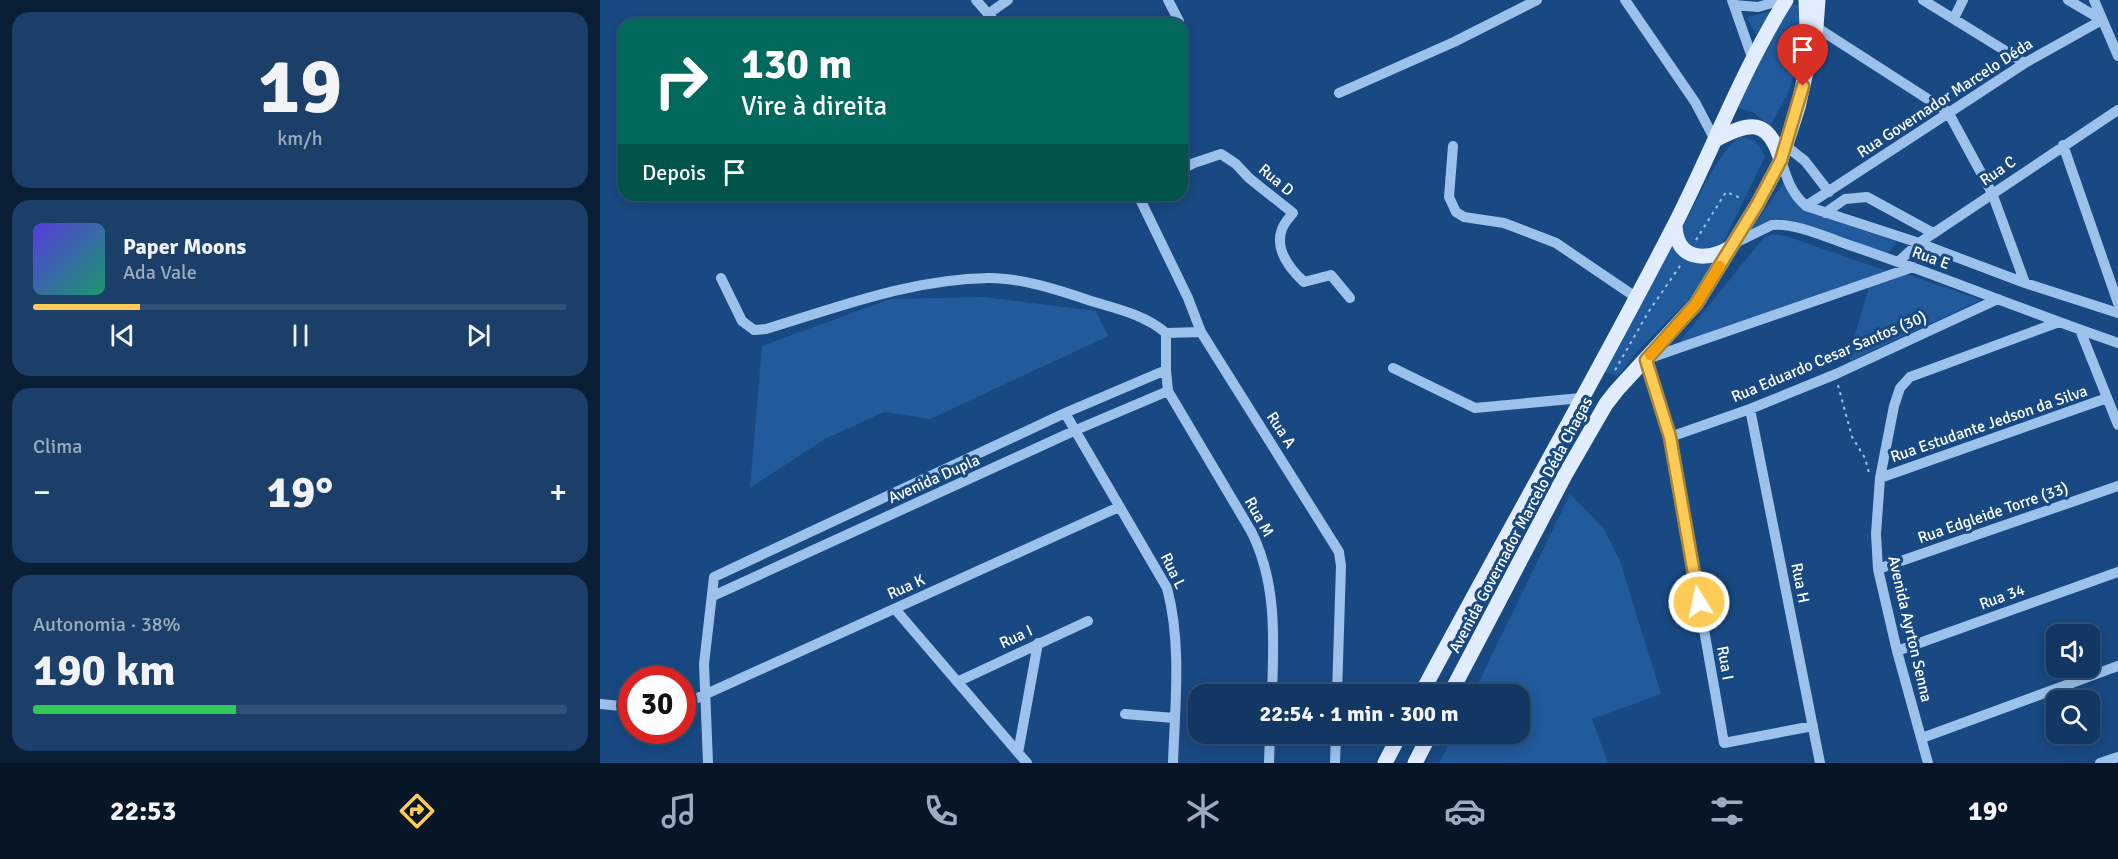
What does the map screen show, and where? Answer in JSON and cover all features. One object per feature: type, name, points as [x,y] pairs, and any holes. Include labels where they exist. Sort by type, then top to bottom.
[{"type":"main road","name":"Avenida Governador Marcelo Déda Chagas","points":[[1426,684],[1675,225],[1784,0]]},
{"type":"main road","points":[[1806,0],[1806,67]]},
{"type":"main road","name":"Avenida Governador Marcelo Déda Chagas","points":[[1455,684],[1565,475],[1606,404],[1696,304],[1757,205],[1784,153],[1798,107],[1816,27],[1818,0]]},
{"type":"main road","points":[[1715,140],[1738,128],[1755,127],[1772,137],[1784,153]]},
{"type":"main road","points":[[1675,225],[1678,243],[1688,253],[1699,257],[1710,257],[1731,246]]},
{"type":"main road","points":[[1385,763],[1395,744]]},
{"type":"main road","points":[[1414,763],[1424,744]]},
{"type":"street","points":[[976,0],[992,18]]},
{"type":"street","points":[[988,14],[1008,0]]},
{"type":"street","points":[[1167,0],[1177,18]]},
{"type":"street","points":[[1338,93],[1454,42],[1537,0]]},
{"type":"street","points":[[1625,0],[1695,102],[1715,140]]},
{"type":"street","points":[[1733,2],[1758,7],[1784,0]]},
{"type":"street","points":[[1923,0],[2025,63]]},
{"type":"street","points":[[1954,18],[1963,0]]},
{"type":"street","points":[[2068,0],[2102,20]]},
{"type":"street","points":[[2094,0],[2118,56]]},
{"type":"street","points":[[1733,2],[1753,60]]},
{"type":"street","name":"Rua Governador Marcelo Déda","points":[[1806,206],[2025,63],[2102,20]]},
{"type":"street","points":[[1816,27],[1948,112],[1992,193],[2025,283]]},
{"type":"street","name":"Rua C","points":[[1898,262],[1933,233],[2118,110]]},
{"type":"street","points":[[2063,145],[2118,303]]},
{"type":"street","points":[[1453,146],[1449,197],[1456,212],[1464,217],[1504,223],[1556,243],[1636,298]]},
{"type":"street","points":[[1784,153],[1805,161],[1829,192]]},
{"type":"street","points":[[1784,153],[1790,187],[1796,198],[1806,206]]},
{"type":"street","name":"Rua D","points":[[1188,166],[1221,154],[1236,164],[1248,178],[1293,213],[1282,228],[1280,244],[1289,268],[1304,282],[1331,275],[1350,298]]},
{"type":"street","points":[[1825,213],[1845,199],[1867,197],[1933,233]]},
{"type":"street","name":"Rua A","points":[[1141,201],[1188,298],[1201,333],[1333,539],[1339,552],[1341,566],[1337,684]]},
{"type":"street","name":"Rua E","points":[[1806,206],[2118,313]]},
{"type":"street","name":"Rua E","points":[[1731,246],[1764,228],[1779,224],[1808,231],[1914,267],[2118,343]]},
{"type":"street","points":[[1646,359],[1914,267]]},
{"type":"street","points":[[722,278],[742,321],[754,330],[766,329],[885,292],[920,284],[990,278],[1017,281],[1075,295],[1148,320],[1166,333],[1201,333]]},
{"type":"street","name":"Rua Eduardo Cesar Santos (30)","points":[[1670,437],[1750,409],[1836,374],[1998,298]]},
{"type":"street","name":"Avenida Ayrton Senna","points":[[1928,763],[1897,651],[1878,569],[1876,534],[1880,478],[1894,406],[1900,388],[1910,377],[2060,322]]},
{"type":"street","points":[[2080,330],[2118,425]]},
{"type":"street","name":"Rua M","points":[[1166,333],[1168,391],[1251,531],[1261,552],[1270,594],[1274,639],[1272,684]]},
{"type":"street","name":"Rua I","points":[[1646,359],[1670,437],[1724,743],[1813,726]]},
{"type":"street","points":[[1393,368],[1475,408],[1581,398]]},
{"type":"street","name":"Avenida Dupla","points":[[1166,370],[1065,413],[714,577],[713,596],[1076,430],[1168,391]]},
{"type":"street","name":"Rua Estudante Jedson da Silva","points":[[1880,478],[2107,398]]},
{"type":"street","name":"Rua H","points":[[1750,409],[1820,763]]},
{"type":"street","name":"Rua L","points":[[1065,413],[1167,588],[1172,607],[1176,648],[1173,763]]},
{"type":"street","name":"Rua Edgleide Torre (33)","points":[[1878,569],[2118,486]]},
{"type":"street","name":"Rua K","points":[[696,698],[1119,507]]},
{"type":"street","name":"Rua 34","points":[[1897,651],[2118,572]]},
{"type":"street","points":[[708,763],[705,654],[713,596]]},
{"type":"street","points":[[895,609],[1027,763]]},
{"type":"street","name":"Rua I","points":[[957,682],[1088,621]]},
{"type":"street","points":[[1017,753],[1038,643]]},
{"type":"street","points":[[1922,738],[2118,666]]},
{"type":"street","points":[[600,704],[618,706]]},
{"type":"street","points":[[1125,714],[1174,718]]},
{"type":"street","points":[[1269,763],[1270,744]]},
{"type":"street","points":[[1335,763],[1336,744]]},
{"type":"street","points":[[2100,763],[2118,756]]},
{"type":"path","points":[[1836,374],[1852,437],[1865,458],[1879,496]]},
{"type":"shaded area","points":[[1795,4],[1800,7],[1801,14],[1798,62],[1788,93],[1770,126],[1753,112],[1736,107],[1788,6]]},
{"type":"shaded area","points":[[1772,11],[1756,35],[1747,17]]},
{"type":"shaded area","points":[[1740,137],[1756,142],[1765,157],[1722,245],[1701,252],[1686,247],[1682,230],[1716,165],[1732,143]]},
{"type":"shaded area","points":[[1784,182],[1786,190],[1800,208],[1897,242],[1888,253],[1779,218],[1749,233]]},
{"type":"shaded area","points":[[1773,234],[1786,236],[1886,271],[1677,345],[1760,242]]},
{"type":"shaded area","points":[[1672,245],[1681,256],[1691,262],[1715,260],[1687,302],[1637,351],[1618,376],[1602,372]]},
{"type":"shaded area","points":[[1906,274],[1981,300],[1850,361],[1849,355],[1869,287]]},
{"type":"shaded area","points":[[984,297],[1096,311],[1108,336],[930,419],[884,412],[823,440],[750,488],[762,346],[890,299]]},
{"type":"shaded area","points":[[1570,494],[1604,529],[1620,561],[1661,694],[1592,719],[1608,763],[1439,763],[1449,744],[1530,744],[1530,684],[1478,684]]},
{"type":"slow traffic","points":[[1650,355],[1696,304],[1720,266]]},
{"type":"route","points":[[1699,602],[1670,437],[1646,360],[1696,304],[1757,205],[1781,160],[1803,86]]}]
